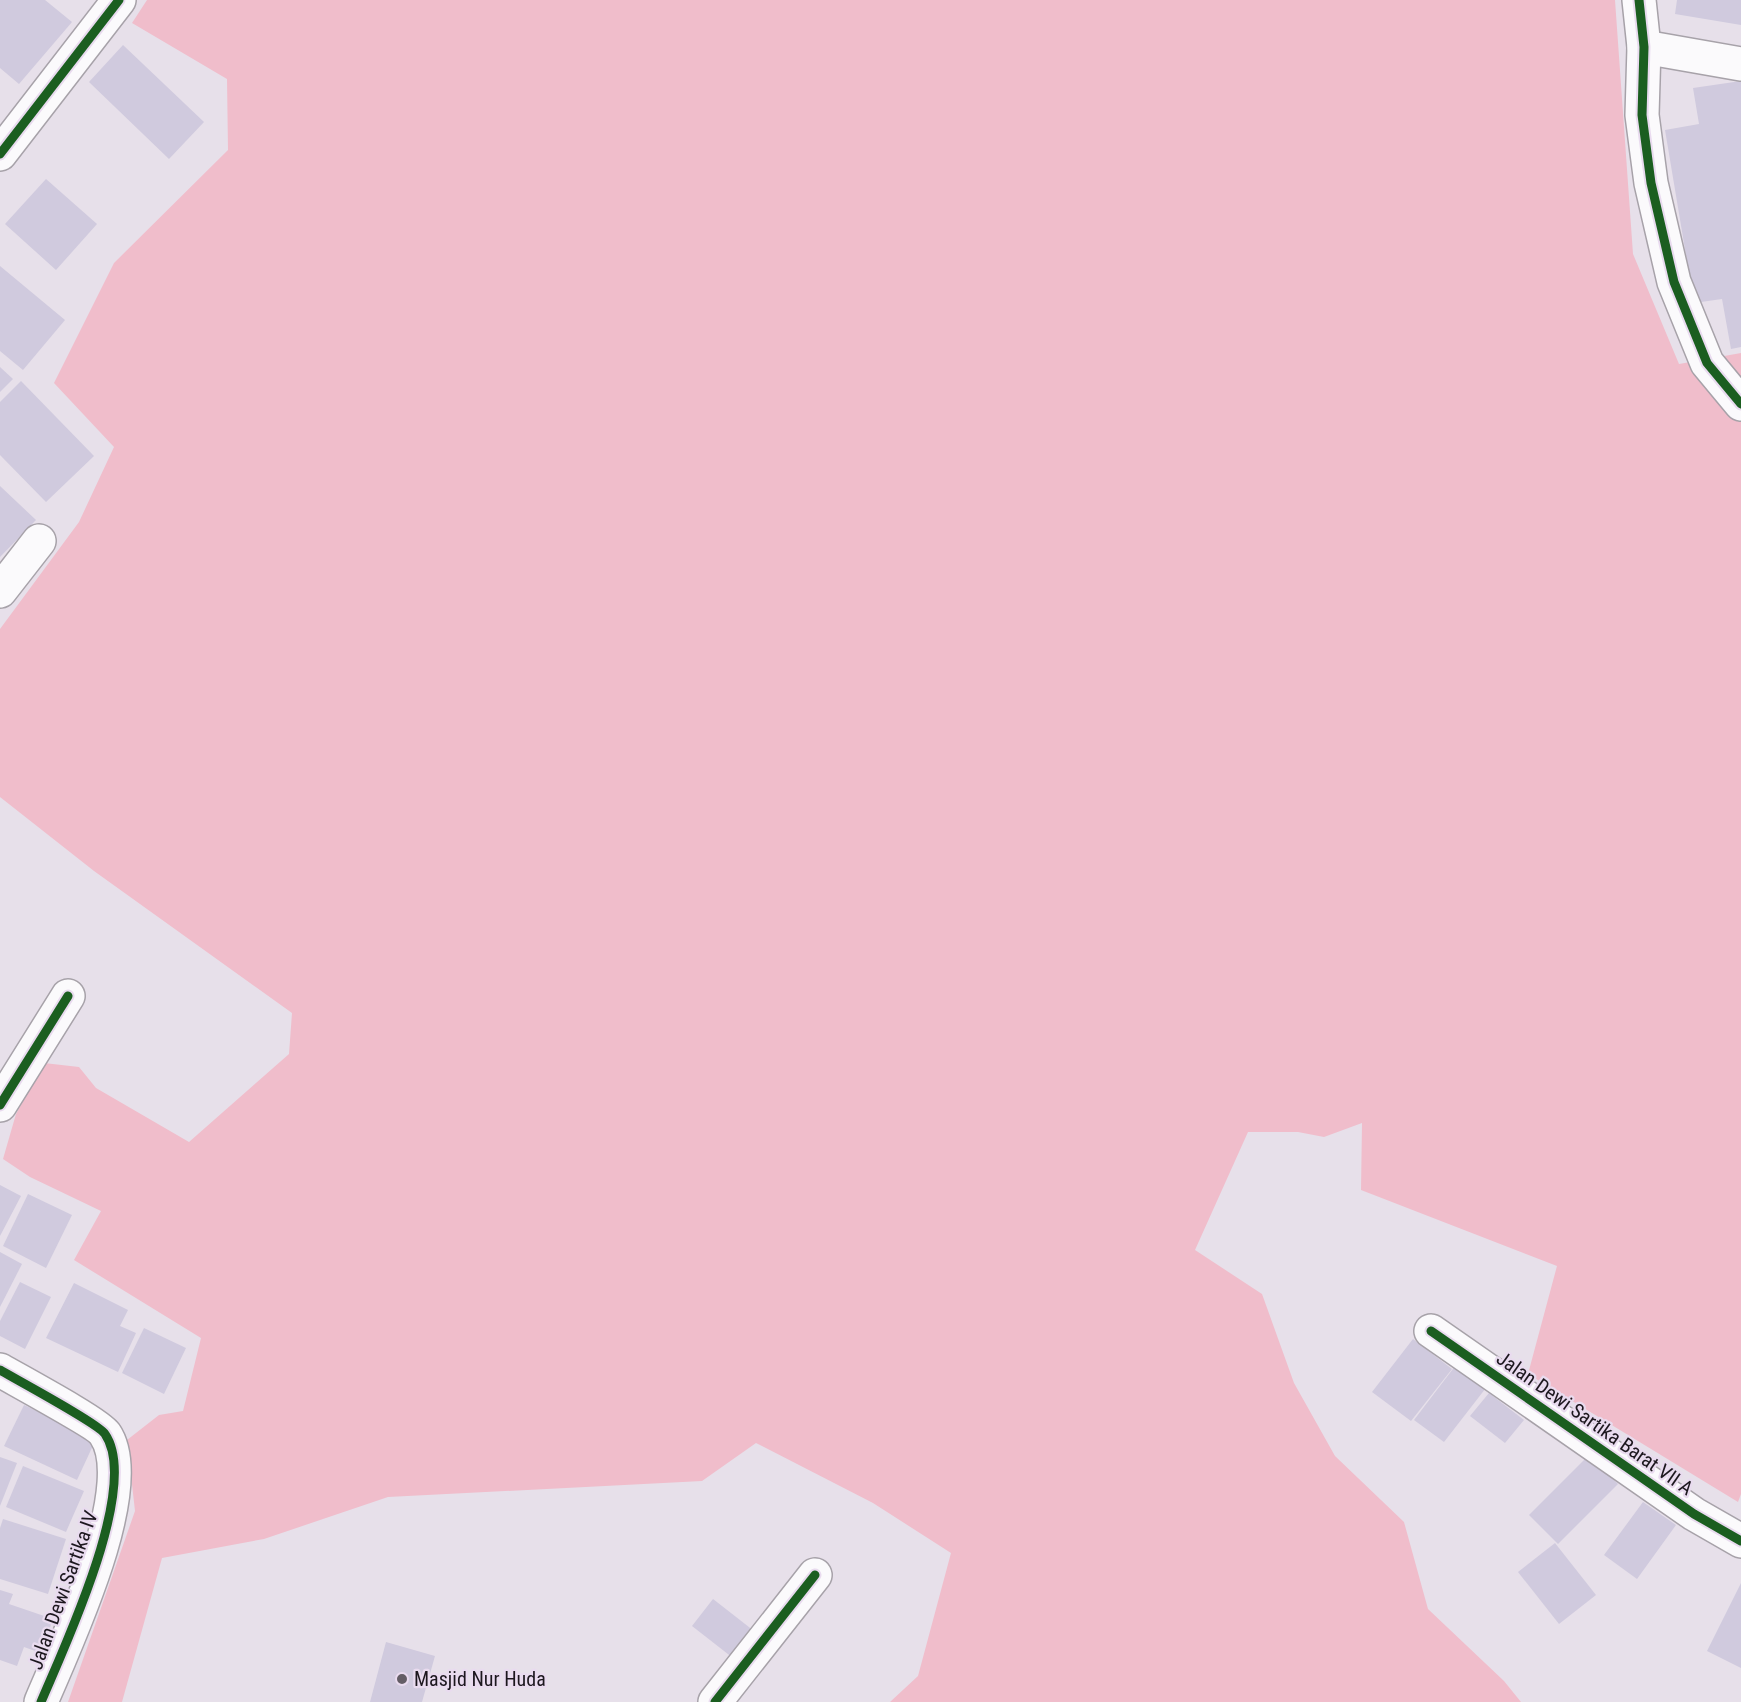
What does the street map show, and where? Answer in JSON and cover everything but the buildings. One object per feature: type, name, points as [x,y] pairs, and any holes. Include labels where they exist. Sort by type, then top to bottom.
[{"type":"street","points":[[0,154],[119,0]]},
{"type":"street","points":[[1639,0],[1644,47],[1642,114],[1651,183],[1674,282],[1707,363],[1741,404]]},
{"type":"street","points":[[1644,47],[1741,64]]},
{"type":"street","points":[[0,591],[39,541]]},
{"type":"street","points":[[0,1105],[68,996]]},
{"type":"street","name":"Jalan Dewi Sartika Barat VII A","points":[[1431,1332],[1694,1514],[1741,1541]]},
{"type":"street","name":"Jalan Dewi Sartika IV","points":[[0,1370],[105,1432],[115,1454],[116,1486],[107,1529],[73,1627],[41,1702]]},
{"type":"street","points":[[715,1702],[815,1575]]},
{"type":"shaded area","points":[[147,0],[1615,0],[1633,254],[1679,364],[1741,353],[1741,1494],[1738,1502],[1528,1374],[1557,1266],[1361,1190],[1362,1123],[1324,1137],[1298,1132],[1248,1132],[1195,1250],[1262,1294],[1294,1383],[1335,1456],[1404,1522],[1428,1609],[1504,1681],[1521,1702],[890,1702],[918,1676],[951,1553],[873,1503],[756,1443],[702,1481],[388,1497],[264,1539],[162,1558],[122,1702],[68,1702],[135,1511],[127,1440],[159,1415],[183,1411],[201,1338],[74,1260],[101,1211],[30,1177],[3,1159],[16,1114],[44,1063],[79,1067],[96,1088],[189,1142],[289,1054],[292,1013],[94,871],[0,797],[0,629],[79,522],[114,447],[54,383],[114,263],[228,150],[227,79],[132,23]]},
{"type":"cycle path","points":[[0,154],[119,0]]},
{"type":"cycle path","points":[[1639,0],[1644,47],[1642,115],[1651,183],[1674,282],[1707,363],[1741,404]]},
{"type":"cycle path","points":[[0,1105],[68,996]]},
{"type":"cycle path","points":[[1431,1331],[1694,1514],[1741,1541]]},
{"type":"cycle path","points":[[0,1370],[74,1412],[99,1429],[105,1434],[114,1458],[113,1490],[107,1527],[81,1607],[41,1702]]},
{"type":"cycle path","points":[[715,1702],[815,1575]]},
{"type":"place","name":"Masjid Nur Huda","points":[[402,1679]]}]
